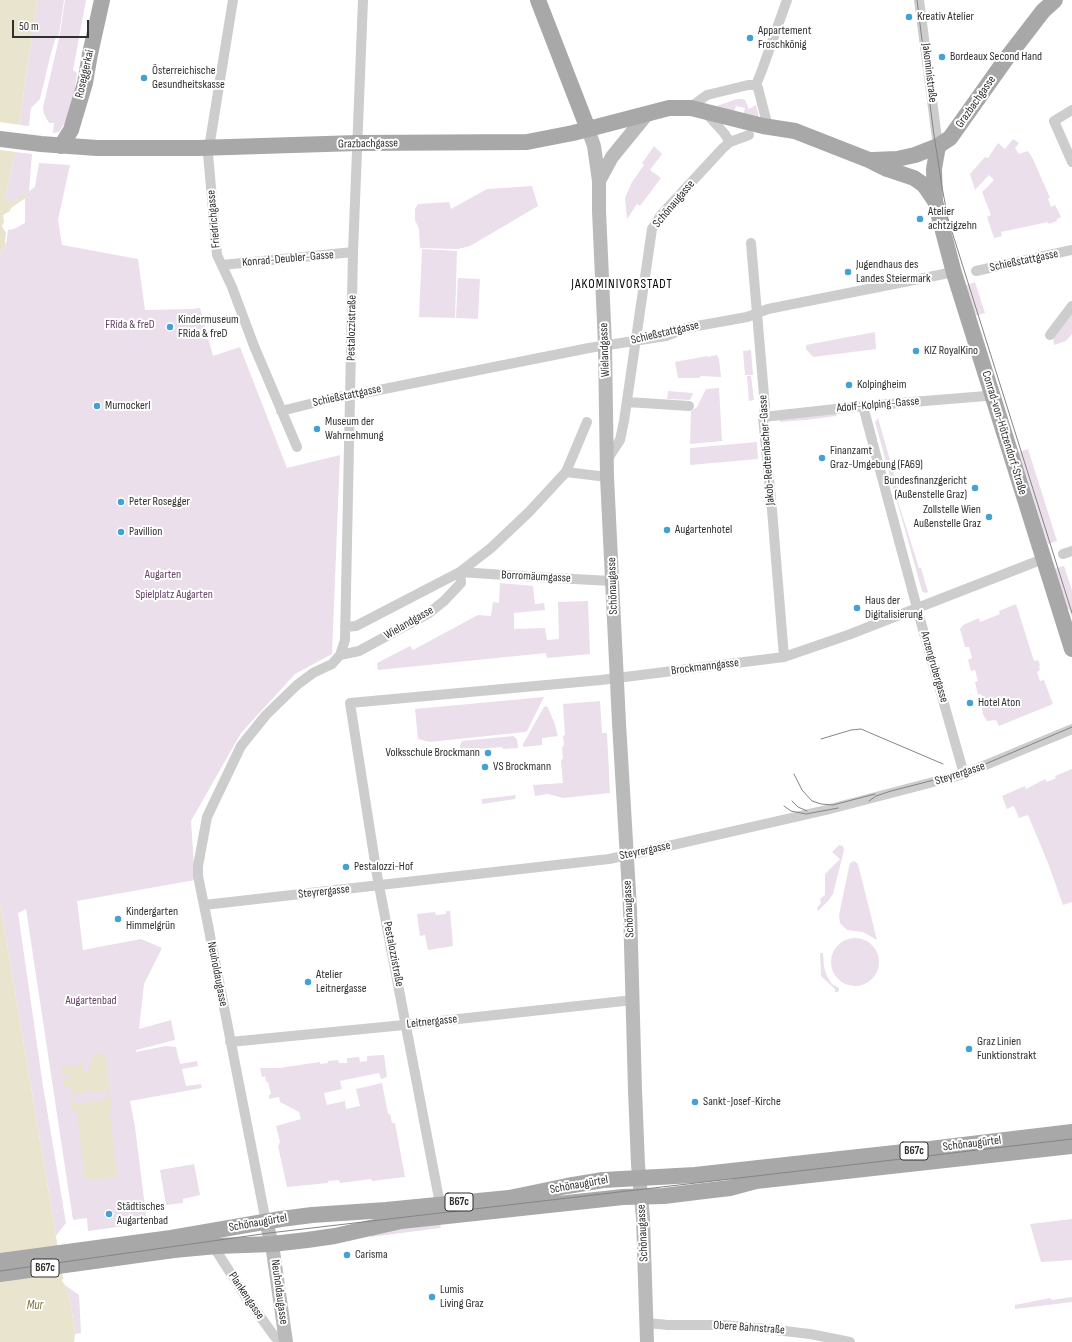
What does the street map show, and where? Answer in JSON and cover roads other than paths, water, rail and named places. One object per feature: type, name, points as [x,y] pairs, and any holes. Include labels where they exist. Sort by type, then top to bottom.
[{"type":"main road","name":"Roseggerkai","points":[[61,146],[71,130],[85,83],[102,0]]},
{"type":"main road","name":"Wielandgasse","points":[[538,0],[594,146],[599,181],[599,229],[605,345],[608,477]]},
{"type":"main road","name":"Grazbachgasse","points":[[869,160],[897,159],[915,155],[938,146],[950,138],[1006,59],[1043,11],[1055,0]]},
{"type":"main road","name":"Grazbachgasse","points":[[0,139],[61,146],[98,148],[210,148],[357,143],[527,142],[588,129],[669,108],[698,110],[795,132],[914,178],[924,185],[935,201]]},
{"type":"main road","name":"Wielandgasse","points":[[599,181],[612,157],[648,114]]},
{"type":"main road","name":"Conrad-von-Hötzendorf-Straße","points":[[938,146],[934,169],[935,201],[954,274],[994,397],[1072,649]]},
{"type":"main road","name":"Schönaugasse","points":[[608,477],[626,856],[630,908],[635,1090],[639,1177],[642,1196],[647,1342]]},
{"type":"main road","name":"Schönaugürtel","points":[[88,1256],[171,1238],[312,1214],[386,1210],[509,1198],[582,1183],[639,1177],[703,1174],[1072,1132]]},
{"type":"main road","name":"Schönaugürtel","points":[[88,1256],[217,1246],[272,1244],[335,1236],[401,1221],[623,1196],[664,1196],[730,1188],[756,1181],[1072,1146]]},
{"type":"main road","name":"Neuholdaugasse","points":[[266,1222],[272,1244],[284,1342]]},
{"type":"main road","name":"B67c","points":[[0,1261],[26,1258],[88,1256]]},
{"type":"main road","name":"B67c","points":[[0,1274],[88,1256]]},
{"type":"main road","points":[[0,1257],[26,1258]]},
{"type":"street","name":"Friedrichgasse","points":[[233,0],[208,159],[217,255],[232,287],[281,411],[297,447]]},
{"type":"street","name":"Pestalozzistraße","points":[[340,655],[345,640],[353,252],[363,0]]},
{"type":"street","points":[[768,127],[756,85],[787,0]]},
{"type":"street","name":"Jakoministraße","points":[[919,0],[938,146]]},
{"type":"street","points":[[730,142],[724,132],[698,110],[696,102],[707,95],[748,85],[756,85]]},
{"type":"street","points":[[1072,110],[1054,121],[1072,162]]},
{"type":"street","name":"Schönaugasse","points":[[607,460],[620,440],[627,402],[652,229],[662,215],[730,142],[749,135]]},
{"type":"street","name":"Jakob-Redtenbacher-Gasse","points":[[751,243],[765,407],[763,417],[784,657]]},
{"type":"street","name":"Schießstattgasse","points":[[976,271],[1072,250]]},
{"type":"street","name":"Konrad-Deubler-Gasse","points":[[222,265],[353,252]]},
{"type":"street","name":"Schießstattgasse","points":[[281,411],[351,394],[605,345],[666,336],[686,328],[747,317],[768,309],[948,273],[954,274]]},
{"type":"street","points":[[1050,335],[1072,306]]},
{"type":"street","name":"Adolf-Kolping-Gasse","points":[[763,417],[863,406],[986,396],[994,397]]},
{"type":"street","points":[[627,402],[688,406]]},
{"type":"street","name":"Anzengrubergasse","points":[[863,406],[917,609],[964,774]]},
{"type":"street","name":"Wielandgasse","points":[[345,627],[356,626],[460,572],[491,548],[524,517],[566,472],[587,422]]},
{"type":"street","points":[[566,472],[608,477]]},
{"type":"street","name":"Brockmanngasse","points":[[350,703],[617,678],[784,657],[917,609],[1043,559]]},
{"type":"street","name":"Wielandgasse","points":[[340,655],[359,651],[429,613],[444,601],[461,583],[460,572]]},
{"type":"street","name":"Borromäumgasse","points":[[460,572],[612,581]]},
{"type":"street","name":"Neuholdaugasse","points":[[266,1222],[198,876],[198,866],[208,817],[224,779],[241,746],[266,715],[297,685],[313,673],[332,664],[340,655]]},
{"type":"street","name":"Pestalozzistraße","points":[[350,703],[380,886],[440,1204]]},
{"type":"street","name":"Steyrergasse","points":[[204,906],[626,856],[815,812],[964,774],[1072,730]]},
{"type":"street","name":"Leitnergasse","points":[[230,1042],[633,1000]]},
{"type":"street","name":"Plankengasse","points":[[217,1246],[217,1252],[246,1297],[275,1338],[284,1342]]},
{"type":"street","name":"Obere Bahnstraße","points":[[647,1323],[668,1325],[722,1325],[767,1329],[810,1334],[850,1342]]},
{"type":"water","points":[[0,0],[37,0],[15,152],[5,201],[15,201],[27,193],[27,197],[3,215],[4,222],[2,226],[6,233],[6,245],[0,256]]},
{"type":"water","name":"Mur","points":[[0,902],[63,1278],[62,1281],[65,1285],[71,1305],[75,1334],[74,1342],[0,1342]]},
{"type":"water","points":[[93,1053],[105,1055],[110,1095],[107,1095],[106,1090],[94,1093],[88,1090],[86,1093],[74,1093],[75,1098],[71,1099],[71,1088],[66,1088],[63,1081],[66,1077],[72,1078],[72,1074],[62,1075],[61,1067],[84,1064],[84,1071],[89,1072]]},
{"type":"water","points":[[111,1097],[112,1108],[109,1109],[117,1177],[85,1180],[77,1113],[73,1113],[71,1102],[75,1101],[76,1104],[107,1100],[107,1098]]},
{"type":"tram line","points":[[917,0],[933,128],[948,219],[1072,613]]},
{"type":"tram line","points":[[869,801],[876,796],[891,791],[969,771],[1072,727]]},
{"type":"tram line","points":[[821,739],[851,730],[861,729],[943,764]]},
{"type":"tram line","points":[[794,774],[802,790],[812,801],[821,804],[833,805],[875,794]]},
{"type":"tram line","points":[[792,801],[798,807],[807,811]]},
{"type":"tram line","points":[[784,806],[791,811],[806,814],[838,808]]},
{"type":"tram line","points":[[0,1271],[269,1233],[1072,1139]]},
{"type":"place","name":"Kreativ Atelier","points":[[909,17]]},
{"type":"place","name":"Appartement Froschkönig","points":[[750,38]]},
{"type":"place","name":"Bordeaux Second Hand","points":[[942,57]]},
{"type":"place","name":"Österreichische Gesundheitskasse","points":[[144,78]]},
{"type":"place","name":"Atelier achtzigzehn","points":[[920,219]]},
{"type":"place","name":"Jugendhaus des Landes Steiermark","points":[[848,272]]},
{"type":"place","name":"Kindermuseum FRida & freD","points":[[170,327]]},
{"type":"place","name":"KIZ RoyalKino","points":[[916,351]]},
{"type":"place","name":"Kolpingheim","points":[[849,385]]},
{"type":"place","name":"Murnockerl","points":[[97,406]]},
{"type":"place","name":"Museum der Wahrnehmung","points":[[317,429]]},
{"type":"place","name":"Finanzamt Graz-Umgebung (FA69)","points":[[822,458]]},
{"type":"place","name":"Bundesfinanzgericht (Außenstelle Graz)","points":[[975,488]]},
{"type":"place","name":"Peter Rosegger","points":[[121,502]]},
{"type":"place","name":"Zollstelle Wien Außenstelle Graz","points":[[989,517]]},
{"type":"place","name":"Augartenhotel","points":[[667,530]]},
{"type":"place","name":"Pavillion","points":[[121,532]]},
{"type":"place","name":"Haus der Digitalisierung","points":[[857,608]]},
{"type":"place","name":"Hotel Aton","points":[[970,703]]},
{"type":"place","name":"Volksschule Brockmann","points":[[488,753]]},
{"type":"place","name":"VS Brockmann","points":[[485,767]]},
{"type":"place","name":"Pestalozzi-Hof","points":[[346,867]]},
{"type":"place","name":"Kindergarten Himmelgrün","points":[[118,919]]},
{"type":"place","name":"Atelier Leitnergasse","points":[[308,982]]},
{"type":"place","name":"Graz Linien Funktionstrakt","points":[[969,1049]]},
{"type":"place","name":"Sankt-Josef-Kirche","points":[[695,1102]]},
{"type":"place","name":"Städtisches Augartenbad","points":[[109,1214]]},
{"type":"place","name":"Carisma","points":[[347,1255]]},
{"type":"place","name":"Lumis Living Graz","points":[[432,1297]]},
{"type":"district","name":"JAKOMINIVORSTADT","points":[[622,285]]},
{"type":"park label","name":"FRida & freD","points":[[130,325]]},
{"type":"park label","name":"Augarten","points":[[163,575]]},
{"type":"park label","name":"Spielplatz Augarten","points":[[174,595]]},
{"type":"park label","name":"Augartenbad","points":[[91,1001]]}]
